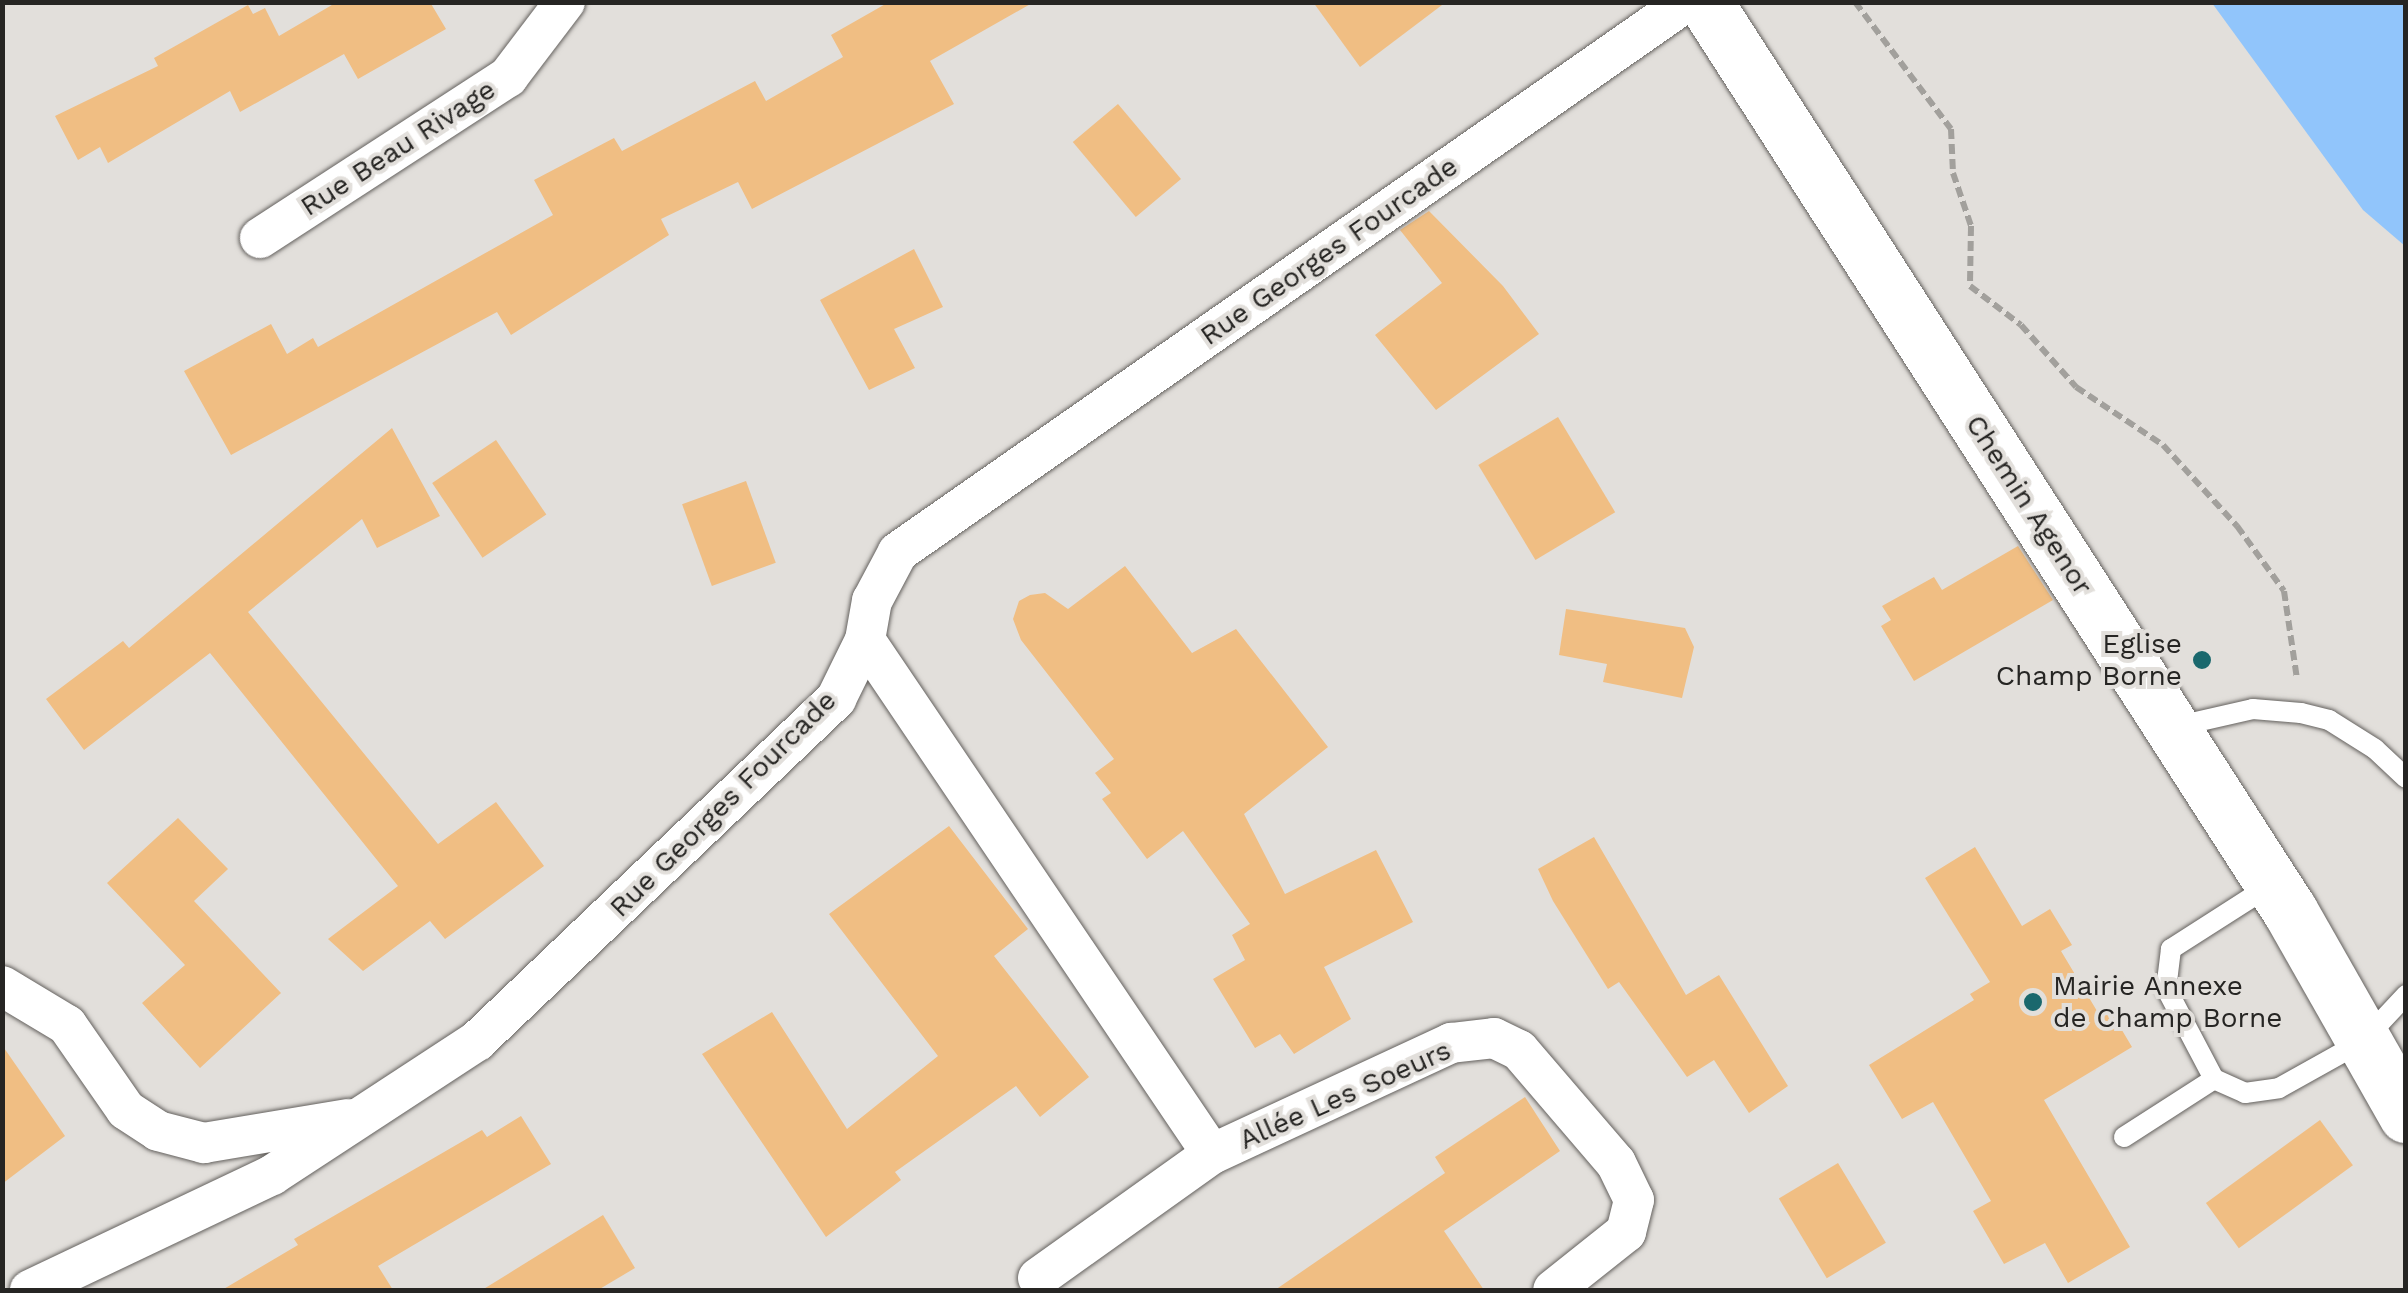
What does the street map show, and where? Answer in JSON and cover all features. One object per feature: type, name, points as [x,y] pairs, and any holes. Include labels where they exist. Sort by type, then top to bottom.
[{"type":"main road","name":"Chemin Agenor","points":[[1706,2],[2273,884],[2406,1115]]},
{"type":"street","name":"Rue Beau Rivage","points":[[260,238],[508,78],[565,2]]},
{"type":"street","name":"Rue Georges Fourcade","points":[[30,1290],[272,1175],[477,1041],[836,700],[865,640],[872,602],[898,552],[1686,2]]},
{"type":"street","name":"Allée Les Soeurs","points":[[865,640],[1212,1154]]},
{"type":"street","points":[[2,986],[66,1025],[126,1110],[158,1132],[204,1143],[362,1116]]},
{"type":"street","name":"Allée Les Soeurs","points":[[1038,1278],[1212,1154],[1451,1044],[1494,1038],[1518,1050],[1543,1078],[1616,1163],[1634,1200],[1626,1232],[1553,1290]]},
{"type":"lane","points":[[2172,727],[2253,709],[2302,713],[2329,720],[2375,749],[2406,778]]},
{"type":"lane","points":[[2273,884],[2171,948],[2166,988],[2214,1079],[2245,1093],[2279,1088],[2363,1041],[2406,995]]},
{"type":"lane","points":[[2124,1137],[2214,1079]]},
{"type":"path","points":[[1855,2],[1950,129],[1954,173],[1971,226],[1970,286],[2021,325],[2076,387],[2163,445],[2237,526],[2284,591],[2302,713]]},
{"type":"water","points":[[2212,3],[2405,3],[2405,246],[2363,210]]},
{"type":"building","points":[[337,2],[430,2],[446,29],[358,79],[344,54],[240,112],[230,91],[108,163],[100,147],[78,160],[55,116],[158,66],[154,58],[248,5],[253,14],[265,8],[279,36]]},
{"type":"building","points":[[889,2],[1034,2],[930,61],[954,104],[752,209],[738,182],[661,219],[669,235],[511,335],[497,312],[231,455],[184,371],[271,324],[287,354],[313,338],[318,347],[553,215],[534,180],[614,138],[622,151],[755,81],[766,101],[843,57],[831,35]]},
{"type":"building","points":[[1313,2],[1446,2],[1360,67]]},
{"type":"building","points":[[1118,104],[1181,179],[1136,217],[1073,142]]},
{"type":"building","points":[[1429,211],[1503,286],[1539,334],[1436,410],[1375,335],[1442,283],[1400,230]]},
{"type":"building","points":[[914,249],[943,307],[894,329],[915,368],[869,390],[820,300]]},
{"type":"building","points":[[1558,417],[1615,512],[1535,560],[1478,465]]},
{"type":"building","points":[[392,428],[440,516],[377,548],[362,519],[248,612],[438,844],[496,802],[544,866],[445,939],[430,921],[363,971],[328,939],[398,886],[210,653],[84,750],[46,699],[123,641],[129,648]]},
{"type":"building","points":[[496,440],[546,515],[482,558],[432,483]]},
{"type":"building","points":[[746,481],[776,563],[712,586],[682,504]]},
{"type":"building","points":[[2018,546],[2053,600],[1914,681],[1881,626],[1891,620],[1882,606],[1934,577],[1942,590]]},
{"type":"building","points":[[1125,566],[1192,653],[1236,629],[1328,747],[1244,814],[1285,894],[1376,850],[1413,922],[1324,967],[1351,1019],[1294,1054],[1280,1034],[1255,1048],[1213,979],[1245,960],[1232,935],[1250,924],[1183,831],[1147,859],[1102,799],[1111,793],[1095,773],[1114,759],[1021,640],[1013,619],[1019,601],[1030,595],[1045,593],[1068,609]]},
{"type":"building","points":[[1566,609],[1685,628],[1694,647],[1682,698],[1603,682],[1607,664],[1559,655]]},
{"type":"building","points":[[178,818],[228,869],[194,901],[281,993],[200,1068],[142,1003],[185,965],[107,883]]},
{"type":"building","points":[[949,826],[1028,929],[994,956],[1089,1077],[1040,1117],[1016,1086],[895,1172],[901,1180],[826,1237],[702,1054],[772,1012],[847,1129],[938,1056],[829,914]]},
{"type":"building","points":[[1594,837],[1686,995],[1719,975],[1788,1086],[1749,1113],[1714,1060],[1687,1077],[1619,982],[1608,989],[1553,901],[1538,869]]},
{"type":"building","points":[[1975,847],[2022,926],[2050,909],[2072,945],[2061,951],[2100,1016],[2110,1010],[2132,1047],[2044,1100],[2130,1247],[2068,1283],[2045,1243],[2004,1264],[1973,1211],[1991,1201],[1933,1102],[1902,1119],[1869,1065],[1974,1000],[1970,994],[1990,982],[1925,878]]},
{"type":"building","points":[[2,1045],[65,1136],[2,1184]]},
{"type":"building","points":[[1525,1097],[1560,1151],[1444,1231],[1484,1290],[1275,1290],[1445,1173],[1435,1157]]},
{"type":"building","points":[[521,1116],[551,1164],[378,1266],[393,1290],[222,1290],[298,1245],[294,1239],[482,1130],[487,1137]]},
{"type":"building","points":[[2320,1120],[2353,1165],[2239,1248],[2206,1203]]},
{"type":"building","points":[[1838,1163],[1886,1243],[1827,1278],[1779,1199]]},
{"type":"building","points":[[603,1215],[635,1268],[598,1290],[482,1290]]},
{"type":"place","name":"Eglise Champ Borne","points":[[2202,660]]},
{"type":"place","name":"Mairie Annexe de Champ Borne","points":[[2033,1002]]}]
